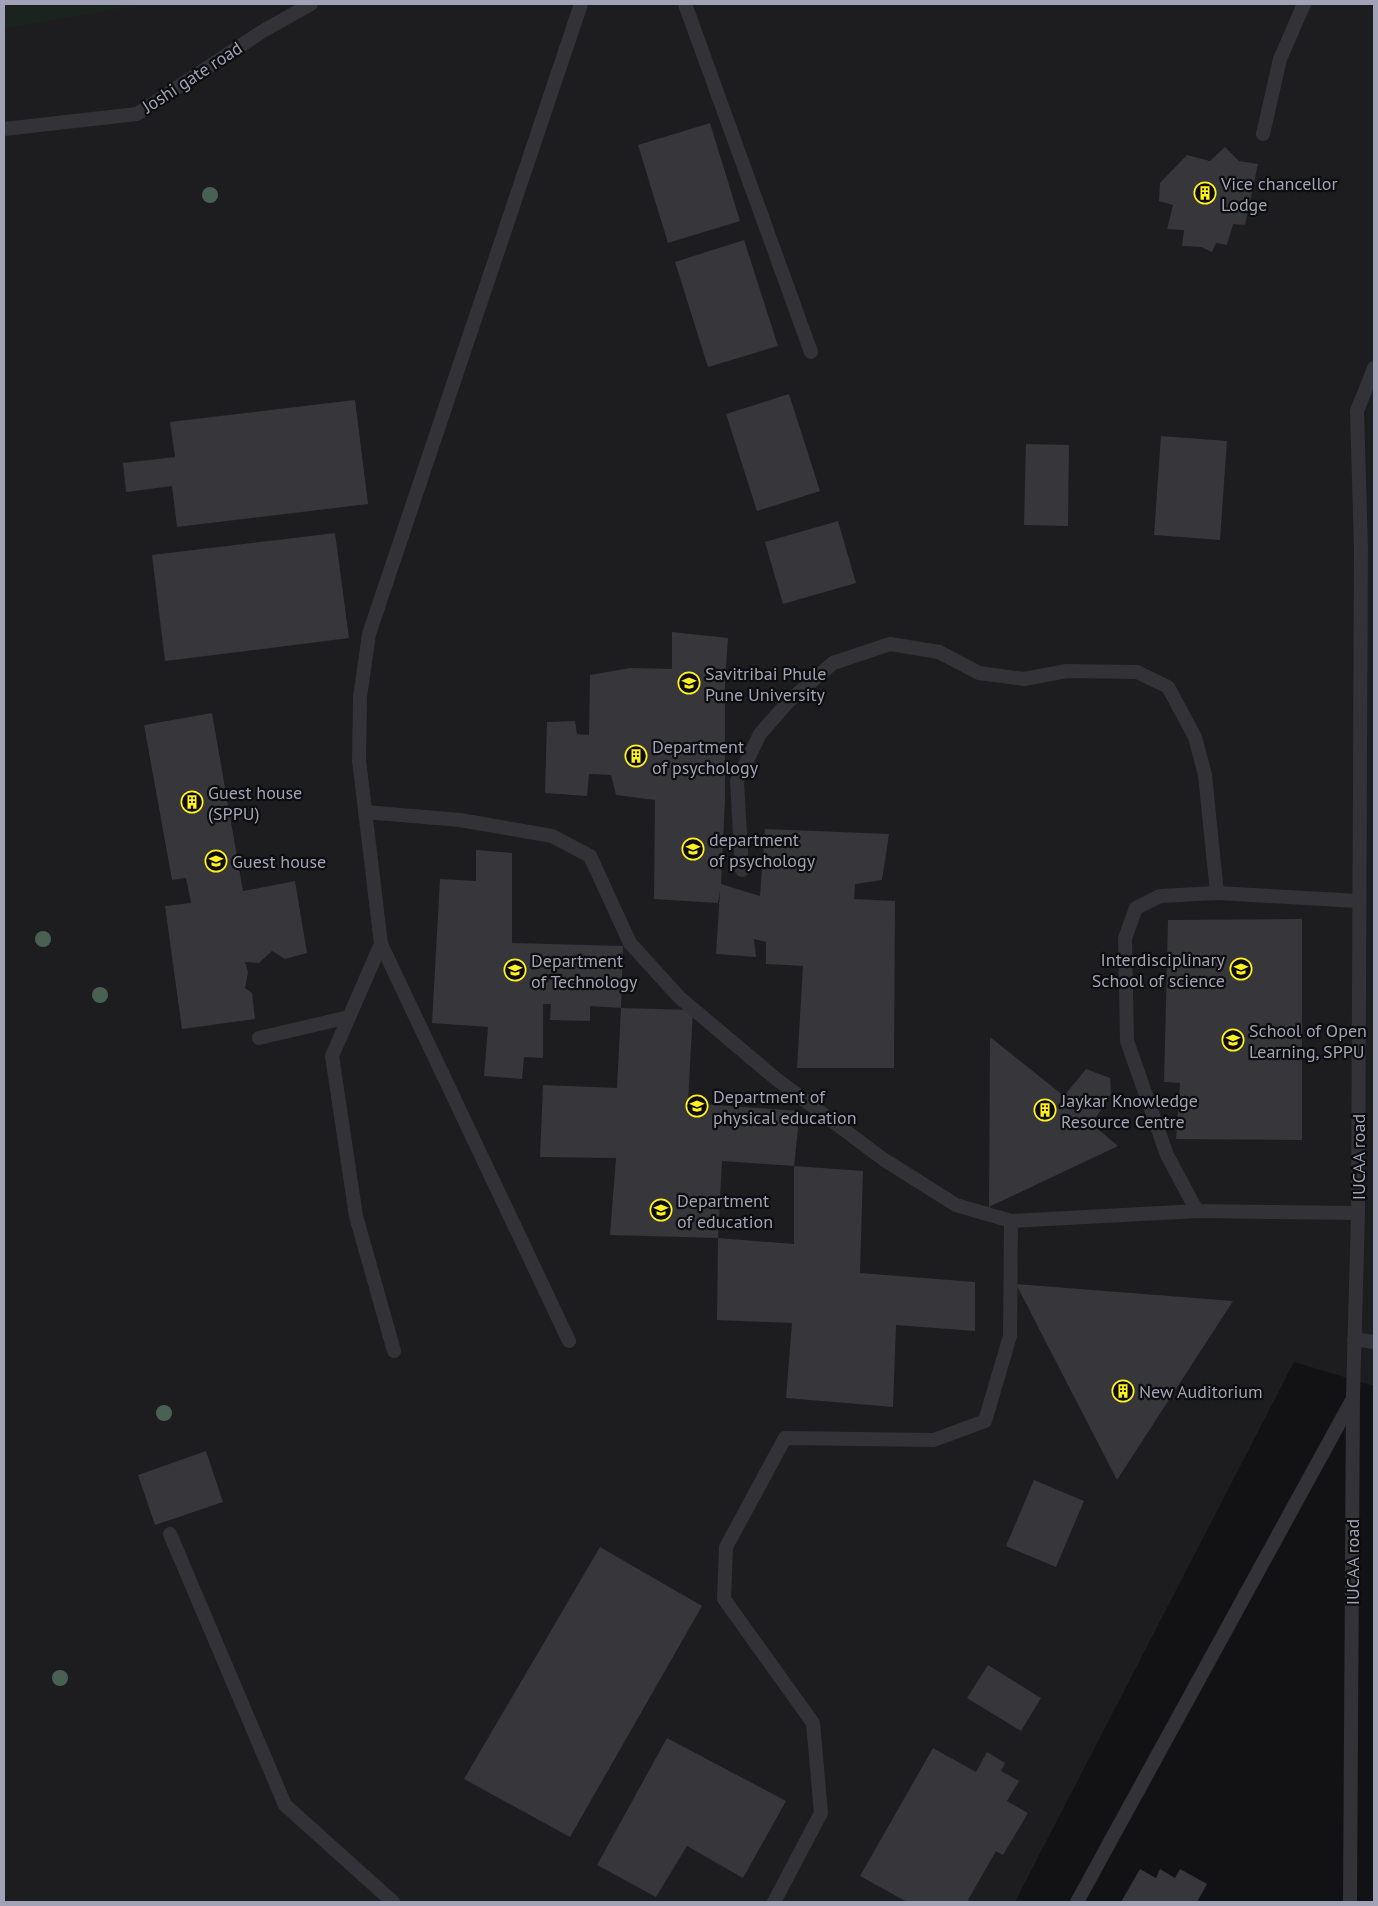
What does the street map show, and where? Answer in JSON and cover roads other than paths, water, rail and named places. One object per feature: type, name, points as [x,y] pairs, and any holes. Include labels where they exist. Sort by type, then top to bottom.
[{"type":"lane","name":"Joshi gate road","points":[[4,129],[137,114],[263,30],[311,4]]},
{"type":"lane","points":[[569,1341],[381,944],[359,760],[360,697],[369,634],[580,4]]},
{"type":"lane","points":[[685,4],[811,352]]},
{"type":"lane","points":[[1264,134],[1280,59],[1304,4]]},
{"type":"lane","name":"IUCAA road","points":[[1350,1902],[1353,1397],[1358,1213],[1361,548],[1357,411],[1374,368]]},
{"type":"lane","points":[[742,870],[737,781],[760,734],[789,701],[833,663],[890,644],[939,652],[979,673],[1024,679],[1067,671],[1137,672],[1168,687],[1195,738],[1205,776],[1218,893]]},
{"type":"lane","points":[[365,812],[460,820],[552,836],[590,856],[630,943],[679,997],[775,1078],[883,1159],[956,1205],[1011,1222],[1197,1210],[1358,1213]]},
{"type":"lane","points":[[1197,1210],[1167,1155],[1127,1041],[1125,938],[1136,908],[1160,896],[1218,893],[1358,901]]},
{"type":"lane","points":[[381,944],[332,1056],[356,1216],[394,1351]]},
{"type":"lane","points":[[260,1038],[349,1016]]},
{"type":"lane","points":[[774,1902],[822,1813],[813,1723],[724,1599],[726,1547],[785,1438],[934,1440],[985,1421],[1010,1336],[1011,1222]]},
{"type":"lane","points":[[1354,1339],[1374,1342]]},
{"type":"lane","points":[[1077,1902],[1353,1397]]},
{"type":"lane","points":[[170,1534],[285,1805],[393,1902]]},
{"type":"place","name":"Vice chancellor Lodge","points":[[1205,193]]},
{"type":"place","name":"Savitribai Phule Pune University","points":[[689,683]]},
{"type":"place","name":"Department of psychology","points":[[636,756]]},
{"type":"place","name":"Guest house (SPPU)","points":[[192,802]]},
{"type":"place","name":"department of psychology","points":[[693,849]]},
{"type":"place","name":"Guest house","points":[[216,861]]},
{"type":"place","name":"Interdisciplinary School of science","points":[[1241,969]]},
{"type":"place","name":"Department of Technology","points":[[515,970]]},
{"type":"place","name":"School of Open Learning, SPPU","points":[[1233,1040]]},
{"type":"place","name":"Department of physical education","points":[[697,1106]]},
{"type":"place","name":"Jaykar Knowledge Resource Centre","points":[[1045,1110]]},
{"type":"place","name":"Department of education","points":[[661,1210]]},
{"type":"place","name":"New Auditorium","points":[[1123,1391]]}]
